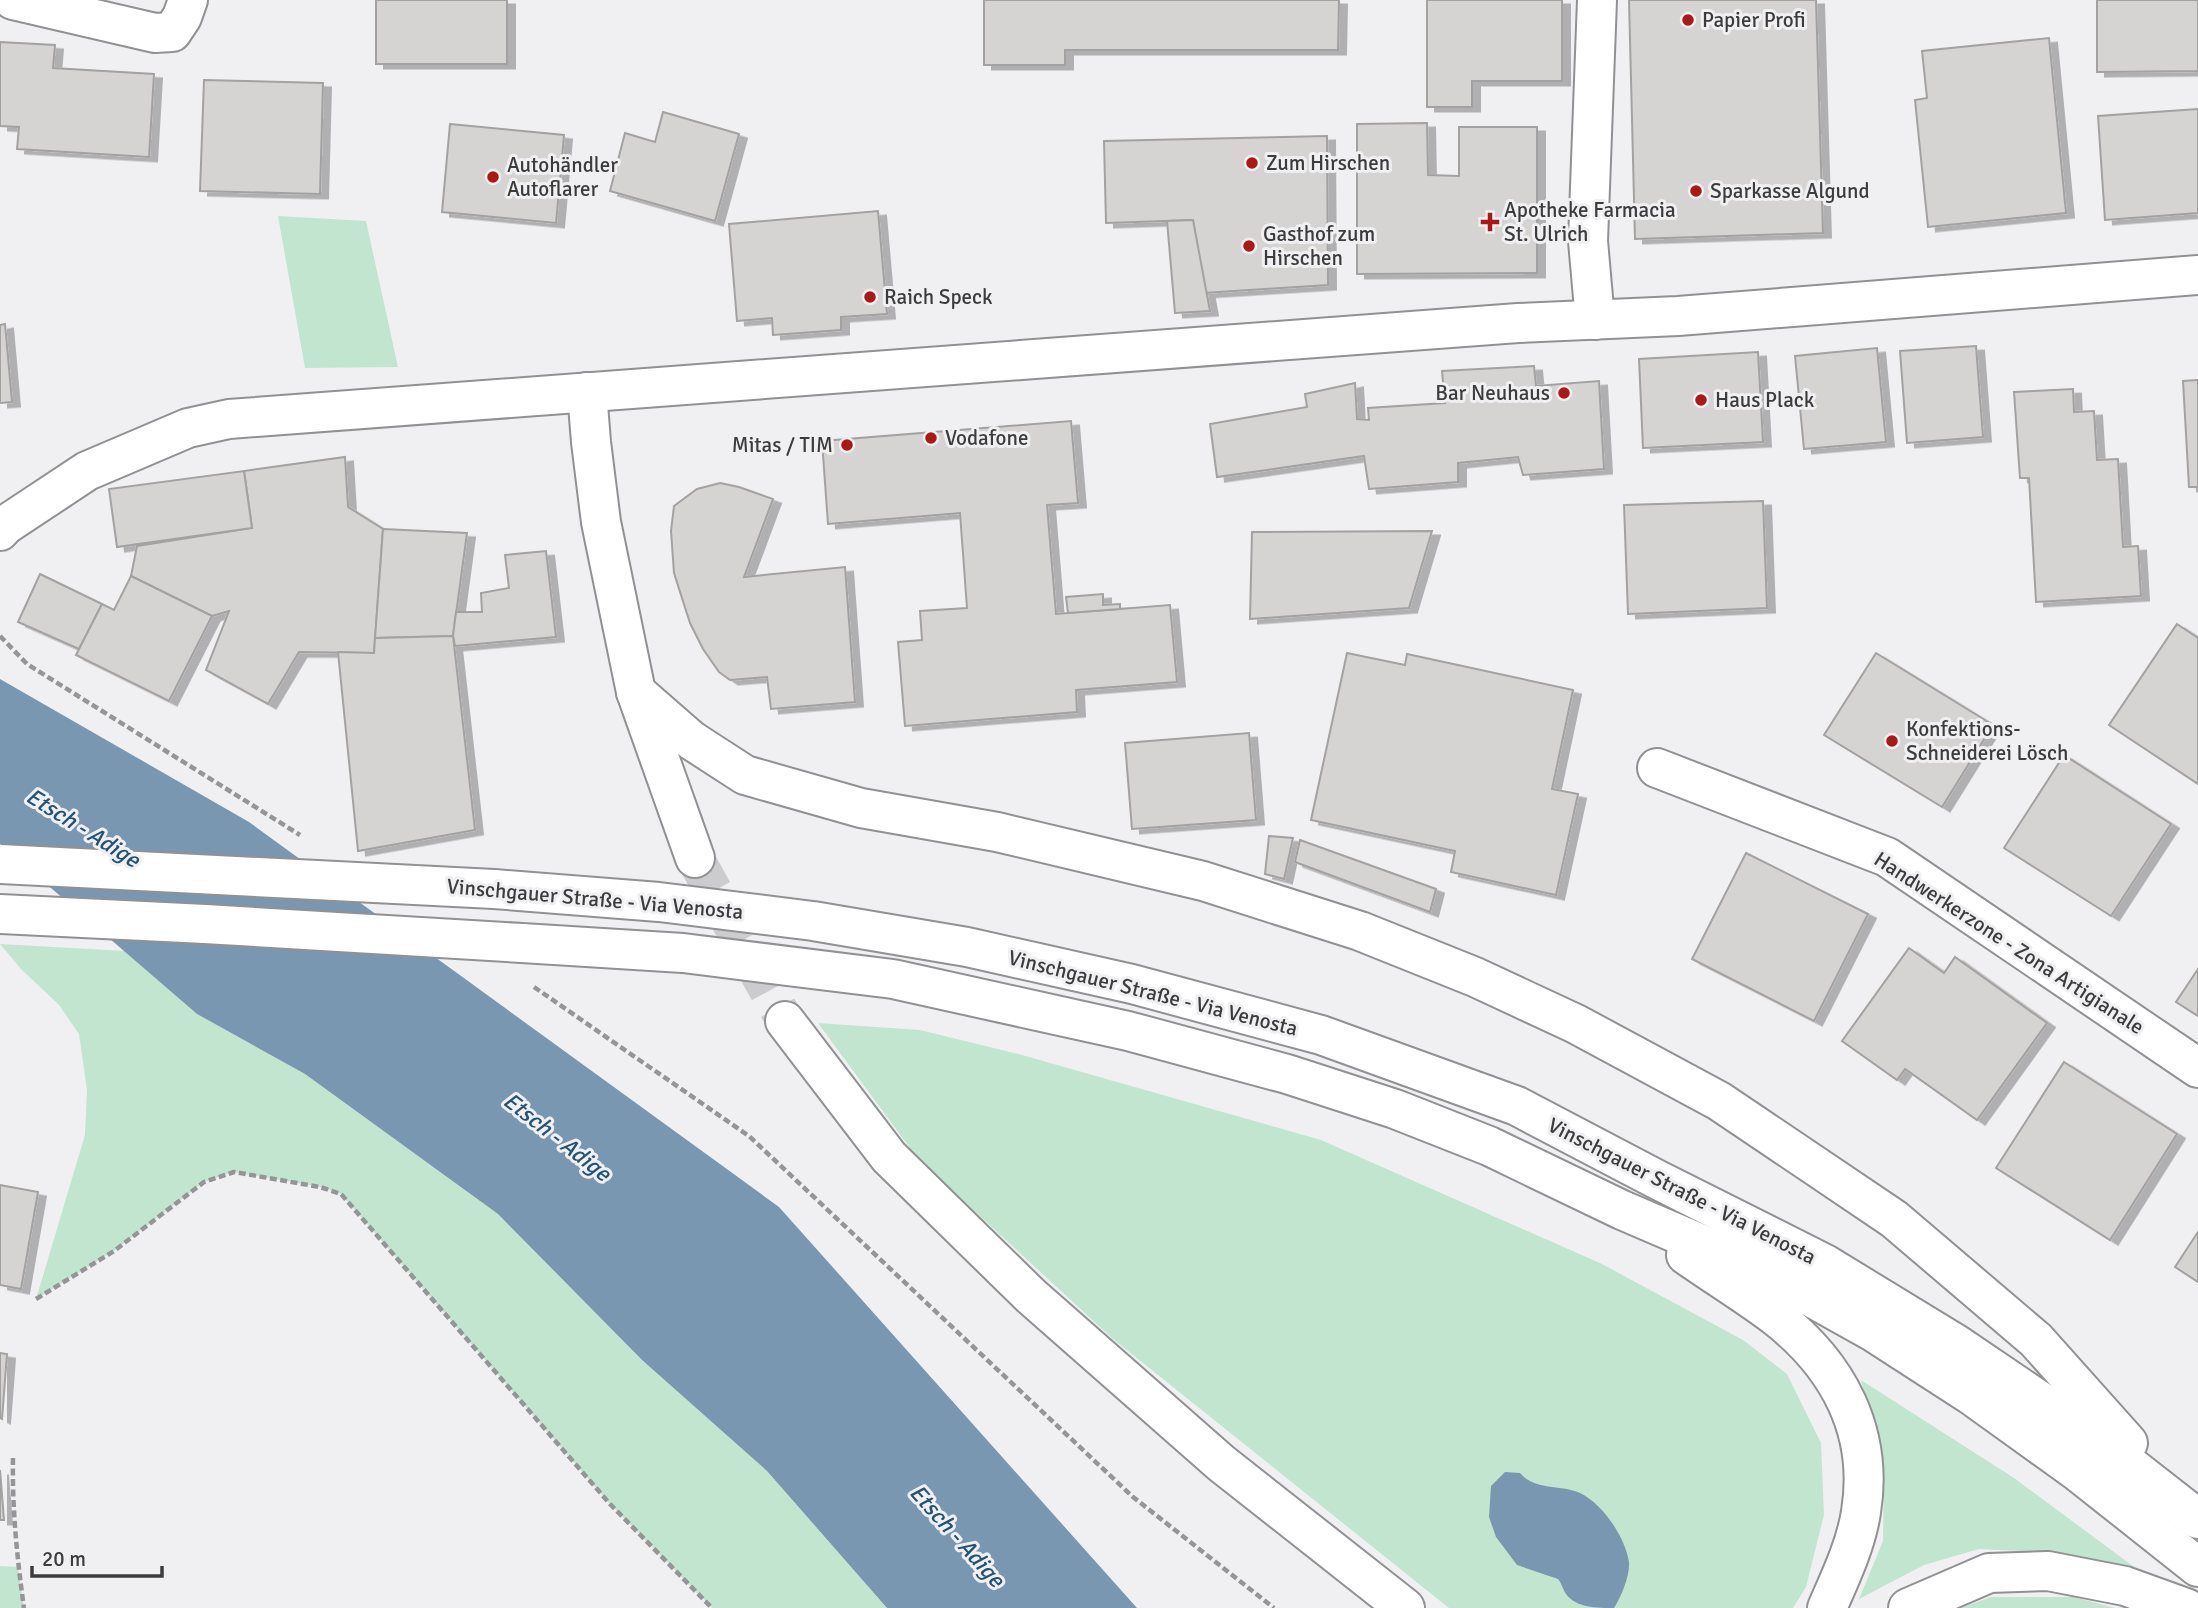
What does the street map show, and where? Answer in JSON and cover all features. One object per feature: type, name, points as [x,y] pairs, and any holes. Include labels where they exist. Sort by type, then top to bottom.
[{"type":"main road","points":[[13,0],[155,33],[172,32],[182,17],[188,0]]},
{"type":"main road","points":[[1595,320],[1588,241],[1597,0]]},
{"type":"main road","points":[[1,526],[87,471],[188,428],[229,419],[1505,324],[1678,316],[2198,275]]},
{"type":"main road","points":[[587,392],[601,522],[636,692],[695,858]]},
{"type":"main road","points":[[636,692],[691,740],[745,775],[861,808],[997,832],[1203,881],[1360,930],[1475,976],[1576,1024],[1719,1101],[1894,1219],[2036,1340],[2192,1513]]},
{"type":"main road","name":"Handwerkerzone - Zona Artigianale","points":[[1657,768],[1887,857],[2198,1068]]},
{"type":"main road","name":"Vinschgauer Straße - Via Venosta","points":[[0,864],[494,889],[697,906],[813,921],[967,947],[1132,984],[1321,1035],[1517,1106],[1825,1264],[1956,1344],[2092,1436],[2192,1513]]},
{"type":"main road","name":"Vinschgauer Straße - Via Venosta","points":[[0,914],[682,953],[894,979],[1128,1031],[1287,1074],[1395,1109],[1489,1146],[1622,1210]]},
{"type":"main road","points":[[785,1021],[889,1157],[1031,1296],[1222,1463],[1405,1608]]},
{"type":"main road","points":[[1622,1210],[1764,1271],[1875,1333],[1992,1410],[2078,1472],[2198,1567]]},
{"type":"main road","points":[[1622,1210],[1776,1317],[1813,1352],[1839,1385],[1855,1418],[1863,1475],[1861,1513],[1853,1543],[1827,1608]]},
{"type":"main road","points":[[1909,1608],[1989,1573],[2048,1571],[2125,1586],[2186,1608]]},
{"type":"path","points":[[0,636],[27,664],[306,839]]},
{"type":"path","points":[[530,984],[749,1136],[1133,1497],[1274,1608]]},
{"type":"path","points":[[36,1299],[114,1251],[204,1182],[234,1172],[320,1187],[341,1194],[610,1504],[712,1608]]},
{"type":"path","points":[[13,1458],[16,1550],[24,1608]]},
{"type":"green space","points":[[278,216],[366,221],[398,367],[305,368]]},
{"type":"green space","points":[[0,944],[125,951],[197,1014],[305,1074],[498,1214],[642,1360],[767,1471],[887,1608],[712,1608],[610,1504],[341,1194],[320,1187],[233,1172],[204,1182],[114,1251],[36,1299],[85,1135],[87,1090],[79,1034],[59,1005],[21,969]]},
{"type":"green space","points":[[818,1023],[920,1030],[1022,1055],[1321,1140],[1602,1264],[1743,1340],[1787,1374],[1821,1443],[1824,1515],[1806,1587],[1793,1608],[1449,1608],[1113,1339],[918,1159]]},
{"type":"green space","points":[[1861,1380],[2014,1478],[2149,1578],[2056,1553],[1979,1549],[1924,1565],[1859,1599],[1883,1541],[1884,1468]]},
{"type":"green space","points":[[0,1566],[18,1567],[24,1608],[0,1608]]},
{"type":"green space","points":[[1991,1597],[2074,1597],[2115,1608],[1961,1608]]},
{"type":"water","name":"Etsch - Adige","points":[[0,679],[249,822],[779,1207],[1137,1608],[887,1608],[767,1471],[642,1360],[498,1214],[305,1074],[197,1014],[0,844]]},
{"type":"water","points":[[1505,1472],[1520,1473],[1540,1485],[1580,1493],[1605,1513],[1623,1542],[1629,1562],[1628,1574],[1614,1608],[1581,1605],[1570,1599],[1558,1579],[1517,1565],[1496,1537],[1489,1517],[1491,1486]]},
{"type":"building","points":[[376,0],[507,0],[507,64],[376,64]]},
{"type":"building","points":[[984,0],[1339,0],[1338,50],[1065,50],[1065,65],[984,65]]},
{"type":"building","points":[[1427,0],[1562,0],[1562,81],[1472,81],[1472,107],[1427,107]]},
{"type":"building","points":[[1629,0],[1816,0],[1823,233],[1635,239]]},
{"type":"building","points":[[2097,0],[2198,0],[2198,71],[2097,72]]},
{"type":"building","points":[[2049,38],[2066,213],[1928,227],[1915,100],[1927,98],[1922,51]]},
{"type":"building","points":[[0,42],[55,45],[53,68],[154,74],[149,157],[17,149],[19,127],[0,126]]},
{"type":"building","points":[[204,80],[323,83],[320,194],[200,191]]},
{"type":"building","points":[[2198,109],[2198,213],[2105,220],[2098,116]]},
{"type":"building","points":[[663,112],[739,134],[715,221],[610,191],[625,133],[655,142]]},
{"type":"building","points":[[1427,123],[1428,175],[1459,176],[1459,127],[1537,127],[1537,273],[1357,274],[1357,124]]},
{"type":"building","points":[[450,124],[564,135],[556,223],[442,212]]},
{"type":"building","points":[[1327,136],[1328,285],[1203,293],[1193,220],[1106,223],[1104,141]]},
{"type":"building","points":[[878,211],[887,314],[841,317],[841,330],[773,335],[772,318],[737,321],[729,224]]},
{"type":"building","points":[[1193,220],[1210,311],[1175,313],[1167,221]]},
{"type":"building","points":[[5,324],[12,402],[0,403],[0,325]]},
{"type":"building","points":[[1976,346],[1983,437],[1907,443],[1900,351]]},
{"type":"building","points":[[1877,348],[1886,442],[1804,449],[1795,356]]},
{"type":"building","name":"Haus Plack","points":[[1758,352],[1763,442],[1643,448],[1639,359]]},
{"type":"building","points":[[1534,366],[1536,386],[1599,381],[1604,469],[1523,475],[1518,457],[1458,463],[1458,482],[1369,489],[1364,456],[1217,477],[1210,424],[1307,407],[1305,394],[1355,383],[1357,419],[1369,420],[1368,408],[1445,403],[1442,371]]},
{"type":"building","points":[[2198,380],[2198,487],[2189,487],[2183,381]]},
{"type":"building","points":[[2073,389],[2074,412],[2094,411],[2097,460],[2118,459],[2123,547],[2138,546],[2141,596],[2036,602],[2029,478],[2020,478],[2014,392]]},
{"type":"building","points":[[1071,421],[1078,503],[1047,505],[1056,614],[1170,605],[1177,682],[1076,690],[1077,712],[905,726],[898,642],[922,640],[920,611],[967,608],[960,513],[828,524],[822,441]]},
{"type":"building","points":[[345,457],[348,507],[383,529],[374,653],[299,652],[268,704],[206,670],[229,611],[212,616],[131,576],[137,546],[252,528],[244,471]]},
{"type":"building","points":[[244,471],[252,528],[117,547],[109,489]]},
{"type":"building","points":[[720,483],[773,499],[744,577],[845,567],[855,702],[771,709],[767,677],[730,680],[719,672],[703,649],[690,623],[674,573],[671,531],[674,506],[697,489]]},
{"type":"building","points":[[1763,501],[1767,608],[1628,614],[1624,505]]},
{"type":"building","points":[[383,529],[467,533],[453,636],[375,638]]},
{"type":"building","points":[[1432,531],[1409,608],[1250,619],[1252,532]]},
{"type":"building","points":[[546,551],[556,637],[455,646],[453,636],[456,612],[482,612],[481,593],[509,588],[505,555]]},
{"type":"building","points":[[40,574],[102,604],[79,649],[18,622]]},
{"type":"building","points":[[131,576],[212,616],[169,701],[76,655],[102,604],[114,610]]},
{"type":"building","points":[[1103,594],[1103,605],[1120,604],[1120,609],[1068,613],[1066,597]]},
{"type":"building","points":[[2177,624],[2198,638],[2198,784],[2109,725]]},
{"type":"building","points":[[453,636],[475,830],[358,851],[338,652],[374,653],[375,638]]},
{"type":"building","points":[[1347,653],[1405,665],[1407,654],[1573,690],[1552,789],[1578,794],[1556,895],[1451,872],[1455,851],[1311,820]]},
{"type":"building","points":[[1876,653],[1993,725],[1942,807],[1824,735]]},
{"type":"building","points":[[1249,733],[1256,820],[1132,829],[1125,743]]},
{"type":"building","points":[[2064,755],[2171,824],[2111,916],[2004,848]]},
{"type":"building","points":[[1269,836],[1293,838],[1284,879],[1265,874]]},
{"type":"building","points":[[1300,840],[1436,889],[1430,912],[1295,862]]},
{"type":"building","points":[[1746,853],[1868,914],[1814,1021],[1692,959]]},
{"type":"building","points":[[1909,948],[1944,973],[1955,957],[2047,1023],[1977,1120],[1905,1069],[1897,1080],[1842,1041]]},
{"type":"building","points":[[2198,969],[2198,1016],[2176,1002]]},
{"type":"building","points":[[2064,1062],[2177,1134],[2110,1240],[1996,1168]]},
{"type":"building","points":[[0,1185],[38,1192],[21,1289],[0,1285]]},
{"type":"building","points":[[2198,1232],[2198,1282],[2175,1267]]},
{"type":"building","points":[[0,1353],[7,1354],[2,1419],[0,1418]]},
{"type":"building","points":[[0,1470],[4,1520],[0,1520]]},
{"type":"tunnel","points":[[695,858],[785,1021]]},
{"type":"place","name":"Papier Profi","points":[[1688,20]]},
{"type":"place","name":"Zum Hirschen","points":[[1252,163]]},
{"type":"place","name":"Autohändler Autoflarer","points":[[493,177]]},
{"type":"place","name":"Sparkasse Algund","points":[[1696,191]]},
{"type":"place","name":"Apotheke Farmacia St. Ulrich","points":[[1490,222]]},
{"type":"place","name":"Gasthof zum Hirschen","points":[[1249,246]]},
{"type":"place","name":"Raich Speck","points":[[870,297]]},
{"type":"place","name":"Bar Neuhaus","points":[[1564,393]]},
{"type":"place","name":"Haus Plack","points":[[1701,400]]},
{"type":"place","name":"Vodafone","points":[[931,438]]},
{"type":"place","name":"Mitas / TIM","points":[[847,445]]},
{"type":"place","name":"Konfektions- Schneiderei Lösch","points":[[1892,741]]}]
